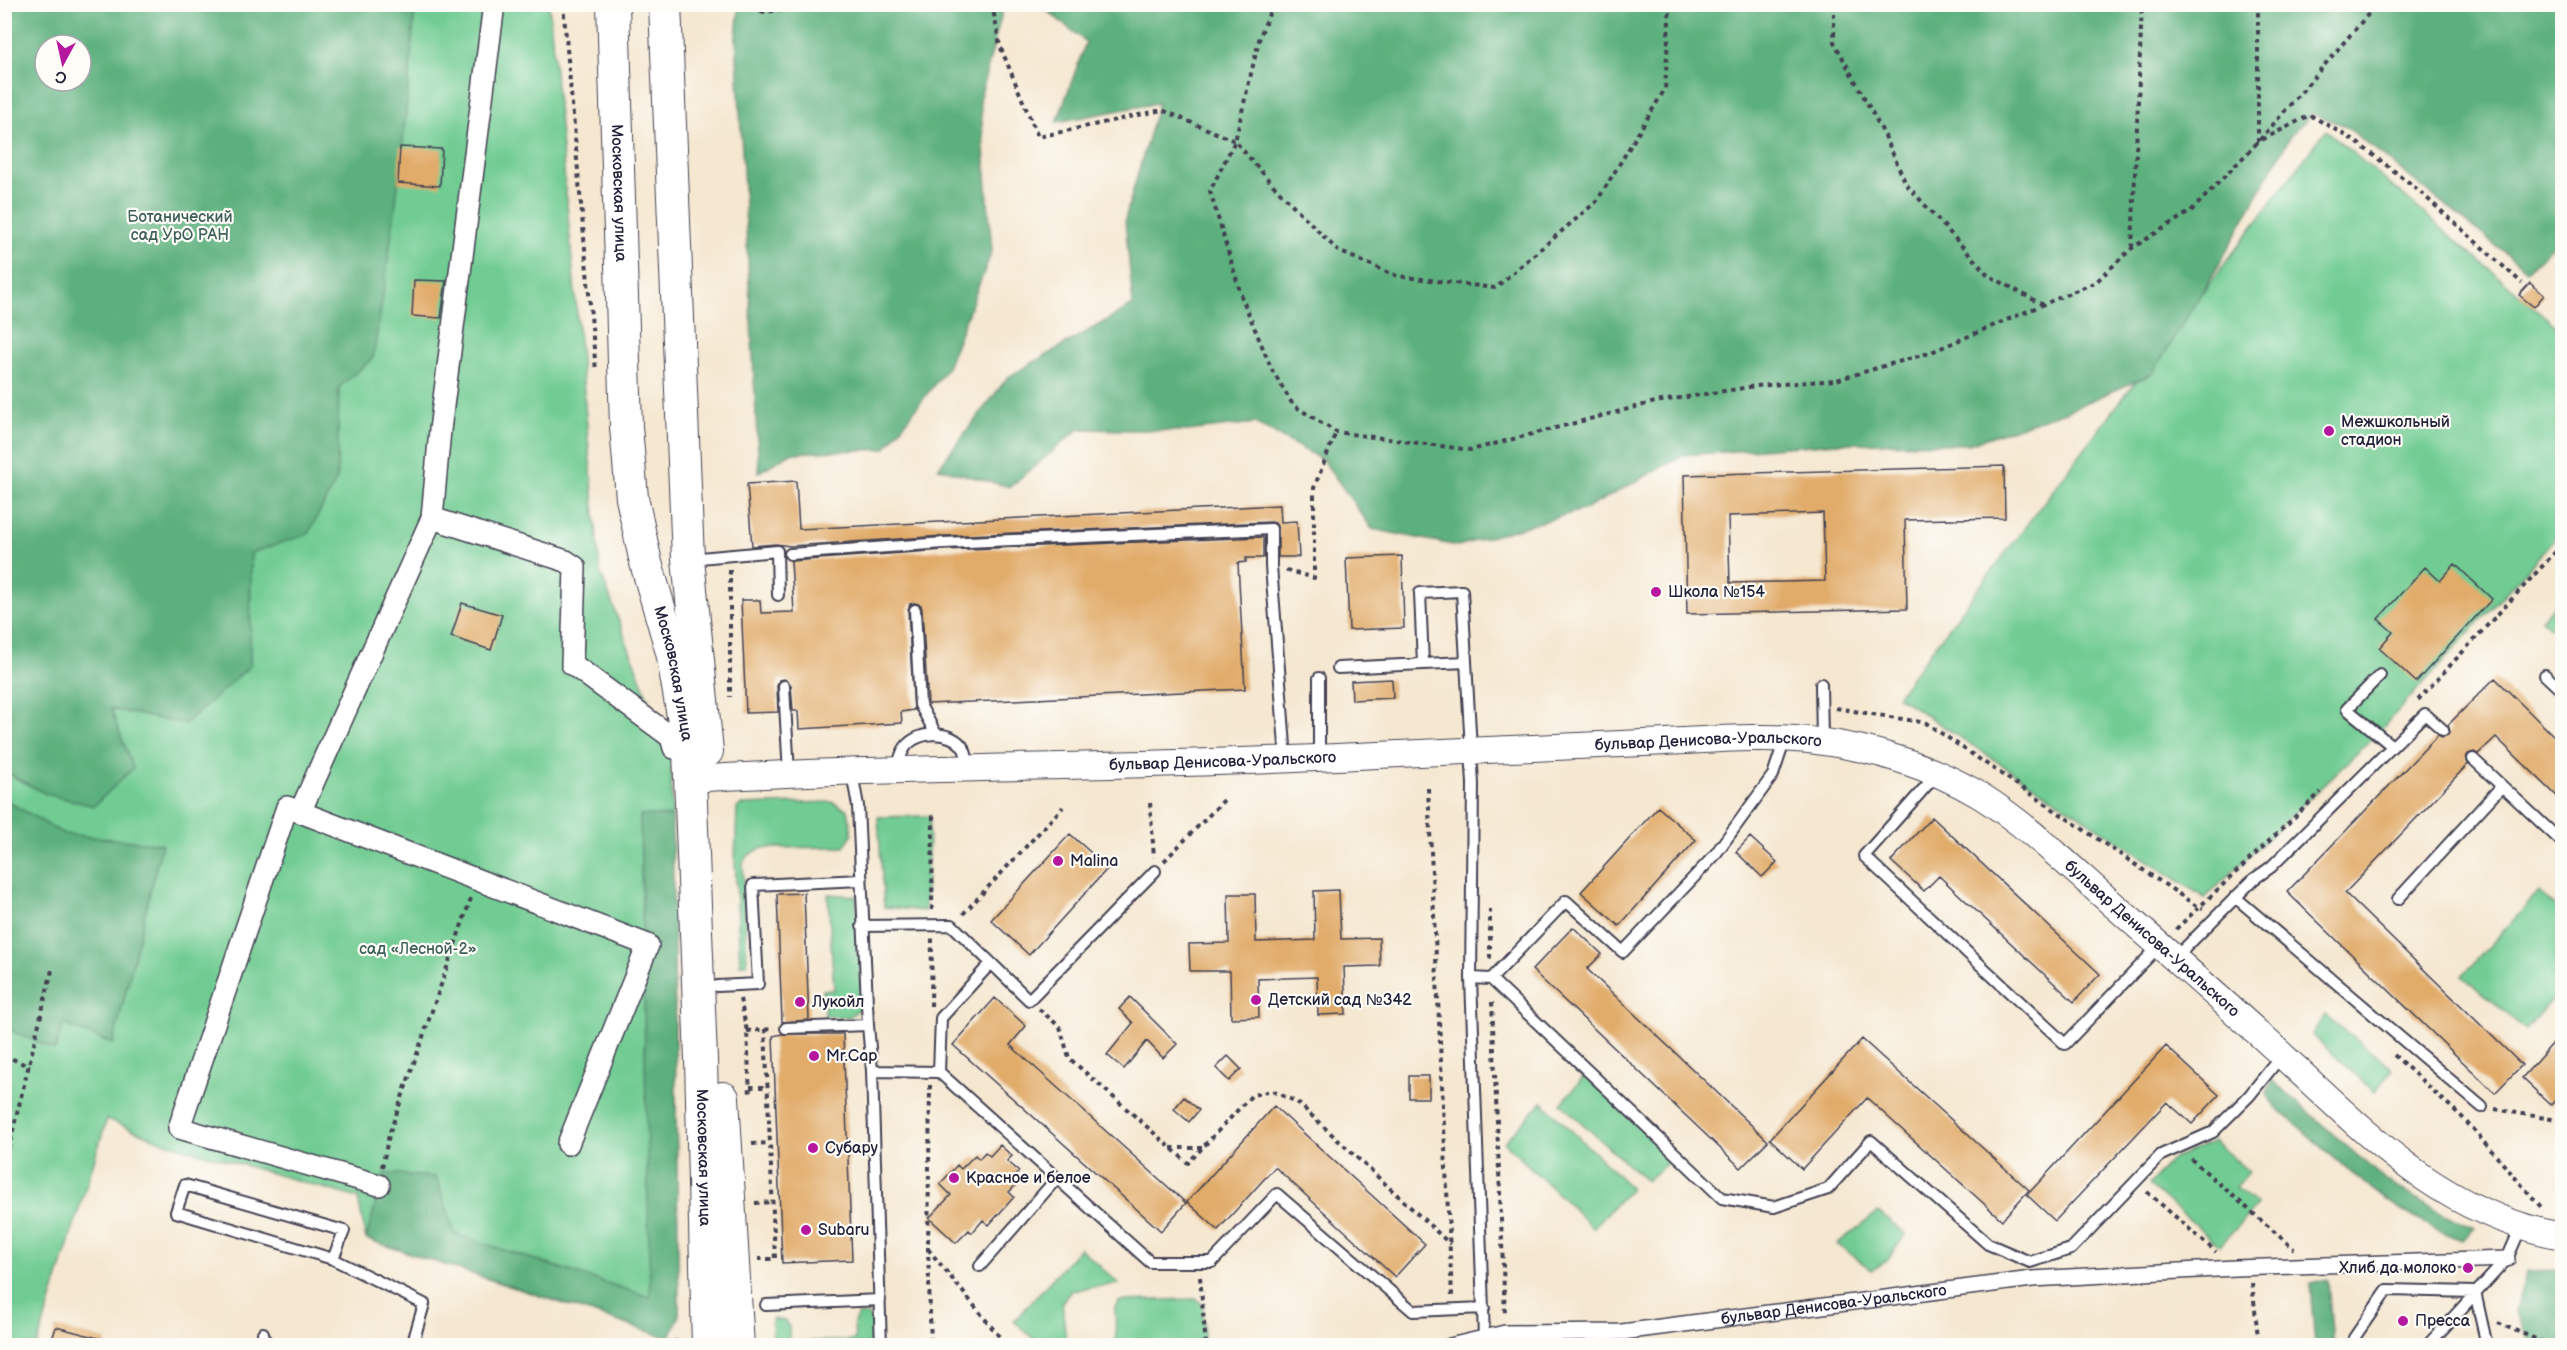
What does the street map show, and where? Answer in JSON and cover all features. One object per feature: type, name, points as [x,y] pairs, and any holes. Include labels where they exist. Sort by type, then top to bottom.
[{"type":"main road","name":"Московская улица","points":[[613,4],[626,427],[632,498],[646,563],[672,652],[689,747],[700,779],[717,986],[738,1346]]},
{"type":"main road","name":"Московская улица","points":[[665,4],[688,559],[704,704],[700,779],[700,1343]]},
{"type":"street","points":[[301,810],[432,518],[440,430],[494,4]]},
{"type":"street","points":[[432,518],[566,561],[575,567],[572,664],[671,737],[674,748],[689,747]]},
{"type":"street","name":"бульвар Денисова-Уральского","points":[[700,779],[1786,739],[1822,741],[1868,750],[1936,774],[1977,794],[2019,822],[2168,952],[2369,1137],[2414,1172],[2478,1209],[2521,1227],[2562,1236]]},
{"type":"street","points":[[379,1185],[179,1128],[287,807],[301,810],[648,945],[568,1144]]},
{"type":"street","name":"бульвар Денисова-Уральского","points":[[1450,1346],[1486,1341],[1505,1333],[1622,1332],[2032,1279],[2312,1265],[2507,1259]]},
{"type":"lane","points":[[790,554],[944,543],[1271,529],[1271,566],[1286,759]]},
{"type":"lane","points":[[688,559],[777,551],[778,595]]},
{"type":"lane","points":[[1423,664],[1420,593],[1462,591],[1473,784],[1471,978],[1486,1341]]},
{"type":"lane","points":[[915,610],[920,705],[936,734]]},
{"type":"lane","points":[[1338,668],[1466,662]]},
{"type":"lane","points":[[2379,675],[2347,709],[2391,746]]},
{"type":"lane","points":[[2545,675],[2562,691]]},
{"type":"lane","points":[[1319,678],[1319,758]]},
{"type":"lane","points":[[1821,684],[1822,741]]},
{"type":"lane","points":[[784,686],[789,774]]},
{"type":"lane","points":[[1936,774],[1864,856],[2066,1044],[2168,952],[2271,867],[2425,714],[2443,730]]},
{"type":"lane","points":[[896,770],[903,749],[919,736],[936,734],[952,739],[964,748],[969,768]]},
{"type":"lane","points":[[1491,979],[1566,901],[1623,952],[1714,856],[1773,776],[1786,739]]},
{"type":"lane","points":[[2473,759],[2562,842]]},
{"type":"lane","points":[[852,773],[858,806],[867,1025],[872,1071],[881,1346]]},
{"type":"lane","points":[[2398,898],[2502,786]]},
{"type":"lane","points":[[862,926],[952,925],[1029,1000],[1155,871]]},
{"type":"lane","points":[[717,986],[758,984],[753,885],[861,880]]},
{"type":"lane","points":[[2235,897],[2482,1107]]},
{"type":"lane","points":[[935,1072],[941,1018],[991,963]]},
{"type":"lane","points":[[1471,978],[1491,979],[1722,1198],[1773,1207],[1828,1189],[1871,1141],[1988,1244],[2030,1262],[2071,1249],[2161,1155],[2213,1132],[2249,1096],[2282,1055]]},
{"type":"lane","points":[[786,1028],[867,1025]]},
{"type":"lane","points":[[872,1071],[935,1072],[1150,1262],[1212,1262],[1277,1194],[1413,1311],[1484,1308]]},
{"type":"lane","points":[[980,1266],[1057,1178]]},
{"type":"lane","points":[[333,1259],[344,1231],[185,1185],[176,1212],[333,1259],[424,1304],[412,1346]]},
{"type":"lane","points":[[2427,1346],[2507,1259],[2521,1227]]},
{"type":"lane","points":[[2354,1346],[2354,1338],[2387,1290],[2475,1292]]},
{"type":"lane","points":[[2475,1292],[2487,1346]]},
{"type":"lane","points":[[766,1305],[880,1300]]},
{"type":"lane","points":[[263,1333],[266,1346]]},
{"type":"lane","points":[[1535,1346],[1541,1346]]},
{"type":"path","points":[[756,4],[761,12],[862,4]]},
{"type":"path","points":[[992,4],[1000,46],[1038,137],[1162,110],[1235,141],[1273,185],[1338,251],[1397,276],[1495,288],[1597,201],[1665,89],[1670,4]]},
{"type":"path","points":[[1273,4],[1260,36],[1235,141],[1210,191],[1242,298],[1272,370],[1293,405],[1336,432],[1471,450],[1655,402],[1756,386],[1836,380],[1929,352],[2097,282],[2132,248],[2191,211],[2258,142],[2377,4]]},
{"type":"path","points":[[1834,4],[1834,42],[1885,136],[1906,184],[1988,275],[2043,305]]},
{"type":"path","points":[[2132,248],[2142,4]]},
{"type":"path","points":[[2258,142],[2258,12],[2262,4]]},
{"type":"path","points":[[2258,142],[2310,115],[2355,141],[2411,184],[2522,283]]},
{"type":"path","points":[[1271,566],[1314,578],[1314,488],[1336,432]]},
{"type":"path","points":[[730,554],[730,704]]},
{"type":"path","points":[[1428,788],[1453,1310]]},
{"type":"path","points":[[1155,871],[1224,800]]},
{"type":"path","points":[[1150,804],[1155,871]]},
{"type":"path","points":[[952,925],[1063,807]]},
{"type":"path","points":[[931,1016],[933,814]]},
{"type":"path","points":[[379,1185],[389,1135],[478,880]]},
{"type":"path","points":[[1490,898],[1505,1333]]},
{"type":"path","points":[[4,1167],[30,1067],[52,966]]},
{"type":"path","points":[[1029,1000],[1060,1027],[1069,1058],[1188,1163],[1252,1095],[1272,1091],[1297,1102],[1450,1245]]},
{"type":"path","points":[[747,1030],[786,1028]]},
{"type":"path","points":[[758,1259],[775,1259],[765,1029]]},
{"type":"path","points":[[4,1056],[30,1067]]},
{"type":"path","points":[[931,1346],[928,1249],[935,1072]]},
{"type":"path","points":[[750,1087],[768,1087]]},
{"type":"path","points":[[2482,1107],[2562,1121]]},
{"type":"path","points":[[752,1144],[770,1143]]},
{"type":"path","points":[[2178,1147],[2312,1265]]},
{"type":"path","points":[[1171,1148],[1202,1148]]},
{"type":"path","points":[[2135,1181],[2243,1268],[2259,1346]]},
{"type":"path","points":[[755,1203],[773,1202]]},
{"type":"path","points":[[928,1249],[1007,1346]]},
{"type":"path","points":[[1199,1262],[1206,1346]]},
{"type":"path","points":[[2481,1317],[2552,1346]]},
{"type":"path","points":[[556,1346],[700,1343]]},
{"type":"green space","name":"Ботанический сад УрО РАН","points":[[4,5],[415,5],[398,182],[373,358],[339,387],[337,479],[308,534],[251,553],[250,666],[185,724],[111,709],[133,768],[94,806],[46,794],[5,772]]},
{"type":"green space","name":"сад «Лесной-2»","points":[[5,5],[549,5],[600,571],[671,760],[679,1317],[669,1338],[366,1239],[358,1198],[163,1142],[107,1119],[37,1345],[5,1346]]},
{"type":"green space","points":[[739,5],[1004,5],[980,98],[992,251],[947,368],[885,449],[791,453],[759,472],[736,38]]},
{"type":"green space","points":[[1040,5],[2562,5],[2562,237],[2527,270],[2344,125],[2312,114],[2291,135],[2217,268],[2152,374],[2065,412],[1968,444],[1838,443],[1684,455],[1586,509],[1458,546],[1372,529],[1323,460],[1255,423],[1187,431],[1079,429],[1010,487],[938,468],[1008,377],[1133,305],[1125,219],[1158,103],[1057,122],[1086,42]]},
{"type":"green space","name":"Межшкольный стадион","points":[[2326,130],[2562,331],[2562,531],[2376,735],[2205,898],[1897,696]]},
{"type":"green space","points":[[2562,596],[2562,638],[2541,619]]},
{"type":"green space","points":[[5,800],[64,834],[162,844],[113,1044],[63,1024],[55,1050],[5,1028]]},
{"type":"green space","points":[[832,802],[848,810],[852,834],[844,847],[761,848],[747,856],[743,863],[747,964],[740,964],[735,860],[737,808],[741,805]]},
{"type":"green space","points":[[640,815],[672,816],[679,1317],[669,1338],[366,1239],[384,1173],[436,1177],[455,1234],[650,1297]]},
{"type":"green space","points":[[930,816],[925,911],[884,907],[878,817]]},
{"type":"green space","points":[[2539,892],[2562,912],[2562,988],[2526,1030],[2462,976]]},
{"type":"green space","points":[[828,894],[856,896],[863,1006],[849,1017],[825,1016],[823,990],[834,990]]},
{"type":"green space","points":[[2325,1015],[2393,1069],[2375,1092],[2312,1035]]},
{"type":"green space","points":[[1585,1075],[1672,1159],[1646,1181],[1561,1104]]},
{"type":"green space","points":[[2272,1080],[2383,1178],[2438,1212],[2475,1228],[2462,1240],[2411,1216],[2387,1200],[2342,1165],[2277,1108],[2266,1095]]},
{"type":"green space","points":[[1542,1102],[1631,1188],[1593,1228],[1504,1142]]},
{"type":"green space","points":[[2214,1141],[2249,1172],[2236,1187],[2257,1205],[2220,1246],[2149,1185],[2173,1158]]},
{"type":"green space","points":[[1878,1212],[1906,1234],[1887,1261],[1872,1270],[1837,1244]]},
{"type":"green space","points":[[1080,1248],[1119,1284],[1072,1290],[1062,1302],[1066,1341],[1036,1341],[1014,1321]]},
{"type":"green space","points":[[2562,1270],[2562,1345],[2532,1345],[2515,1311],[2527,1271]]},
{"type":"green space","points":[[2328,1280],[2333,1345],[2315,1345],[2310,1284]]},
{"type":"green space","points":[[1197,1299],[1203,1305],[1204,1342],[1200,1345],[1116,1345],[1115,1307],[1120,1301]]},
{"type":"green space","points":[[858,1314],[868,1315],[873,1324],[870,1345],[773,1345],[772,1319],[785,1321],[789,1327],[790,1342],[855,1340],[854,1323]]},
{"type":"building","points":[[400,147],[442,149],[440,186],[398,183]]},
{"type":"building","points":[[414,280],[446,281],[441,318],[412,316]]},
{"type":"building","points":[[2530,283],[2544,295],[2534,307],[2519,295]]},
{"type":"building","points":[[2004,466],[2005,518],[1905,520],[1907,609],[1687,614],[1684,475]],"holes":[[[1823,513],[1825,581],[1730,583],[1728,516]]]},
{"type":"building","points":[[796,481],[799,529],[1280,505],[1281,522],[1297,521],[1299,557],[1278,557],[1278,528],[1275,523],[1271,522],[752,546],[747,484]]},
{"type":"building","points":[[1263,537],[1263,558],[1246,558],[1246,562],[1238,563],[1245,689],[928,704],[922,610],[921,605],[915,603],[910,604],[908,610],[914,710],[901,712],[902,723],[799,729],[798,711],[793,711],[791,685],[784,679],[779,680],[777,686],[778,712],[746,713],[741,600],[760,600],[761,613],[794,612],[791,561],[944,550]]},
{"type":"building","points":[[1402,556],[1404,628],[1349,630],[1346,558]]},
{"type":"building","points":[[2455,564],[2492,599],[2416,682],[2379,648],[2393,632],[2378,619],[2425,567],[2440,581]]},
{"type":"building","points":[[462,603],[502,615],[491,650],[451,637]]},
{"type":"building","points":[[2495,678],[2562,744],[2562,801],[2496,737],[2478,754],[2474,752],[2468,754],[2466,758],[2468,764],[2345,893],[2522,1065],[2495,1093],[2287,892],[2438,735],[2442,737],[2448,735],[2450,731],[2448,725]]},
{"type":"building","points":[[1392,679],[1393,698],[1352,700],[1351,681]]},
{"type":"building","points":[[1658,807],[1696,840],[1619,926],[1581,892]]},
{"type":"building","points":[[1932,817],[2100,974],[2074,1002],[1939,876],[1924,891],[1891,861]]},
{"type":"building","points":[[1070,834],[1108,868],[1029,955],[991,920]]},
{"type":"building","points":[[1750,837],[1777,862],[1762,877],[1736,852]]},
{"type":"building","points":[[1339,890],[1341,939],[1379,938],[1380,966],[1344,967],[1346,1014],[1318,1015],[1317,977],[1258,979],[1259,1017],[1231,1018],[1230,971],[1190,971],[1189,944],[1229,943],[1228,894],[1255,894],[1256,942],[1315,940],[1314,891]]},
{"type":"building","points":[[804,893],[809,1020],[782,1022],[777,894]]},
{"type":"building","points":[[1573,927],[1602,954],[1587,969],[1768,1141],[1741,1168],[1532,970]]},
{"type":"building","points":[[1130,997],[1177,1044],[1163,1058],[1147,1041],[1124,1069],[1107,1055],[1133,1023],[1119,1009]]},
{"type":"building","points":[[995,998],[1026,1026],[1010,1045],[1186,1203],[1161,1231],[953,1045]]},
{"type":"building","points":[[2562,1033],[2562,1092],[2551,1105],[2522,1078]]},
{"type":"building","name":"Субару","points":[[843,1034],[852,1260],[782,1263],[773,1036]]},
{"type":"building","points":[[1862,1039],[2029,1190],[2002,1220],[1867,1098],[1802,1169],[1770,1139]]},
{"type":"building","points":[[2166,1046],[2219,1095],[2192,1124],[2167,1102],[2055,1221],[2027,1195]]},
{"type":"building","points":[[1228,1056],[1241,1069],[1229,1081],[1216,1068]]},
{"type":"building","points":[[1409,1076],[1429,1076],[1429,1098],[1409,1098]]},
{"type":"building","points":[[1184,1097],[1199,1110],[1189,1122],[1174,1109]]},
{"type":"building","points":[[1274,1106],[1425,1244],[1395,1277],[1275,1167],[1218,1230],[1187,1202]]},
{"type":"building","points":[[1000,1145],[1012,1156],[1007,1161],[1019,1171],[1012,1179],[1017,1184],[1009,1192],[1014,1197],[989,1225],[983,1220],[972,1233],[969,1230],[956,1243],[929,1218],[951,1195],[940,1184],[957,1165],[961,1169],[975,1155],[979,1159],[985,1152],[990,1156]]},
{"type":"building","points":[[56,1327],[106,1340],[106,1346],[50,1346]]},
{"type":"place","name":"Межшкольный стадион","points":[[2329,431]]},
{"type":"place","name":"Школа №154","points":[[1656,592]]},
{"type":"place","name":"Malina","points":[[1058,861]]},
{"type":"place","name":"Детский сад №342","points":[[1256,1000]]},
{"type":"place","name":"Лукойл","points":[[800,1002]]},
{"type":"place","name":"Mr.Cap","points":[[814,1056]]},
{"type":"place","name":"Субару","points":[[813,1148]]},
{"type":"place","name":"Красное и белое","points":[[954,1178]]},
{"type":"place","name":"Subaru","points":[[806,1230]]},
{"type":"place","name":"Хлиб да молоко","points":[[2468,1268]]},
{"type":"place","name":"Пресса","points":[[2403,1321]]}]
